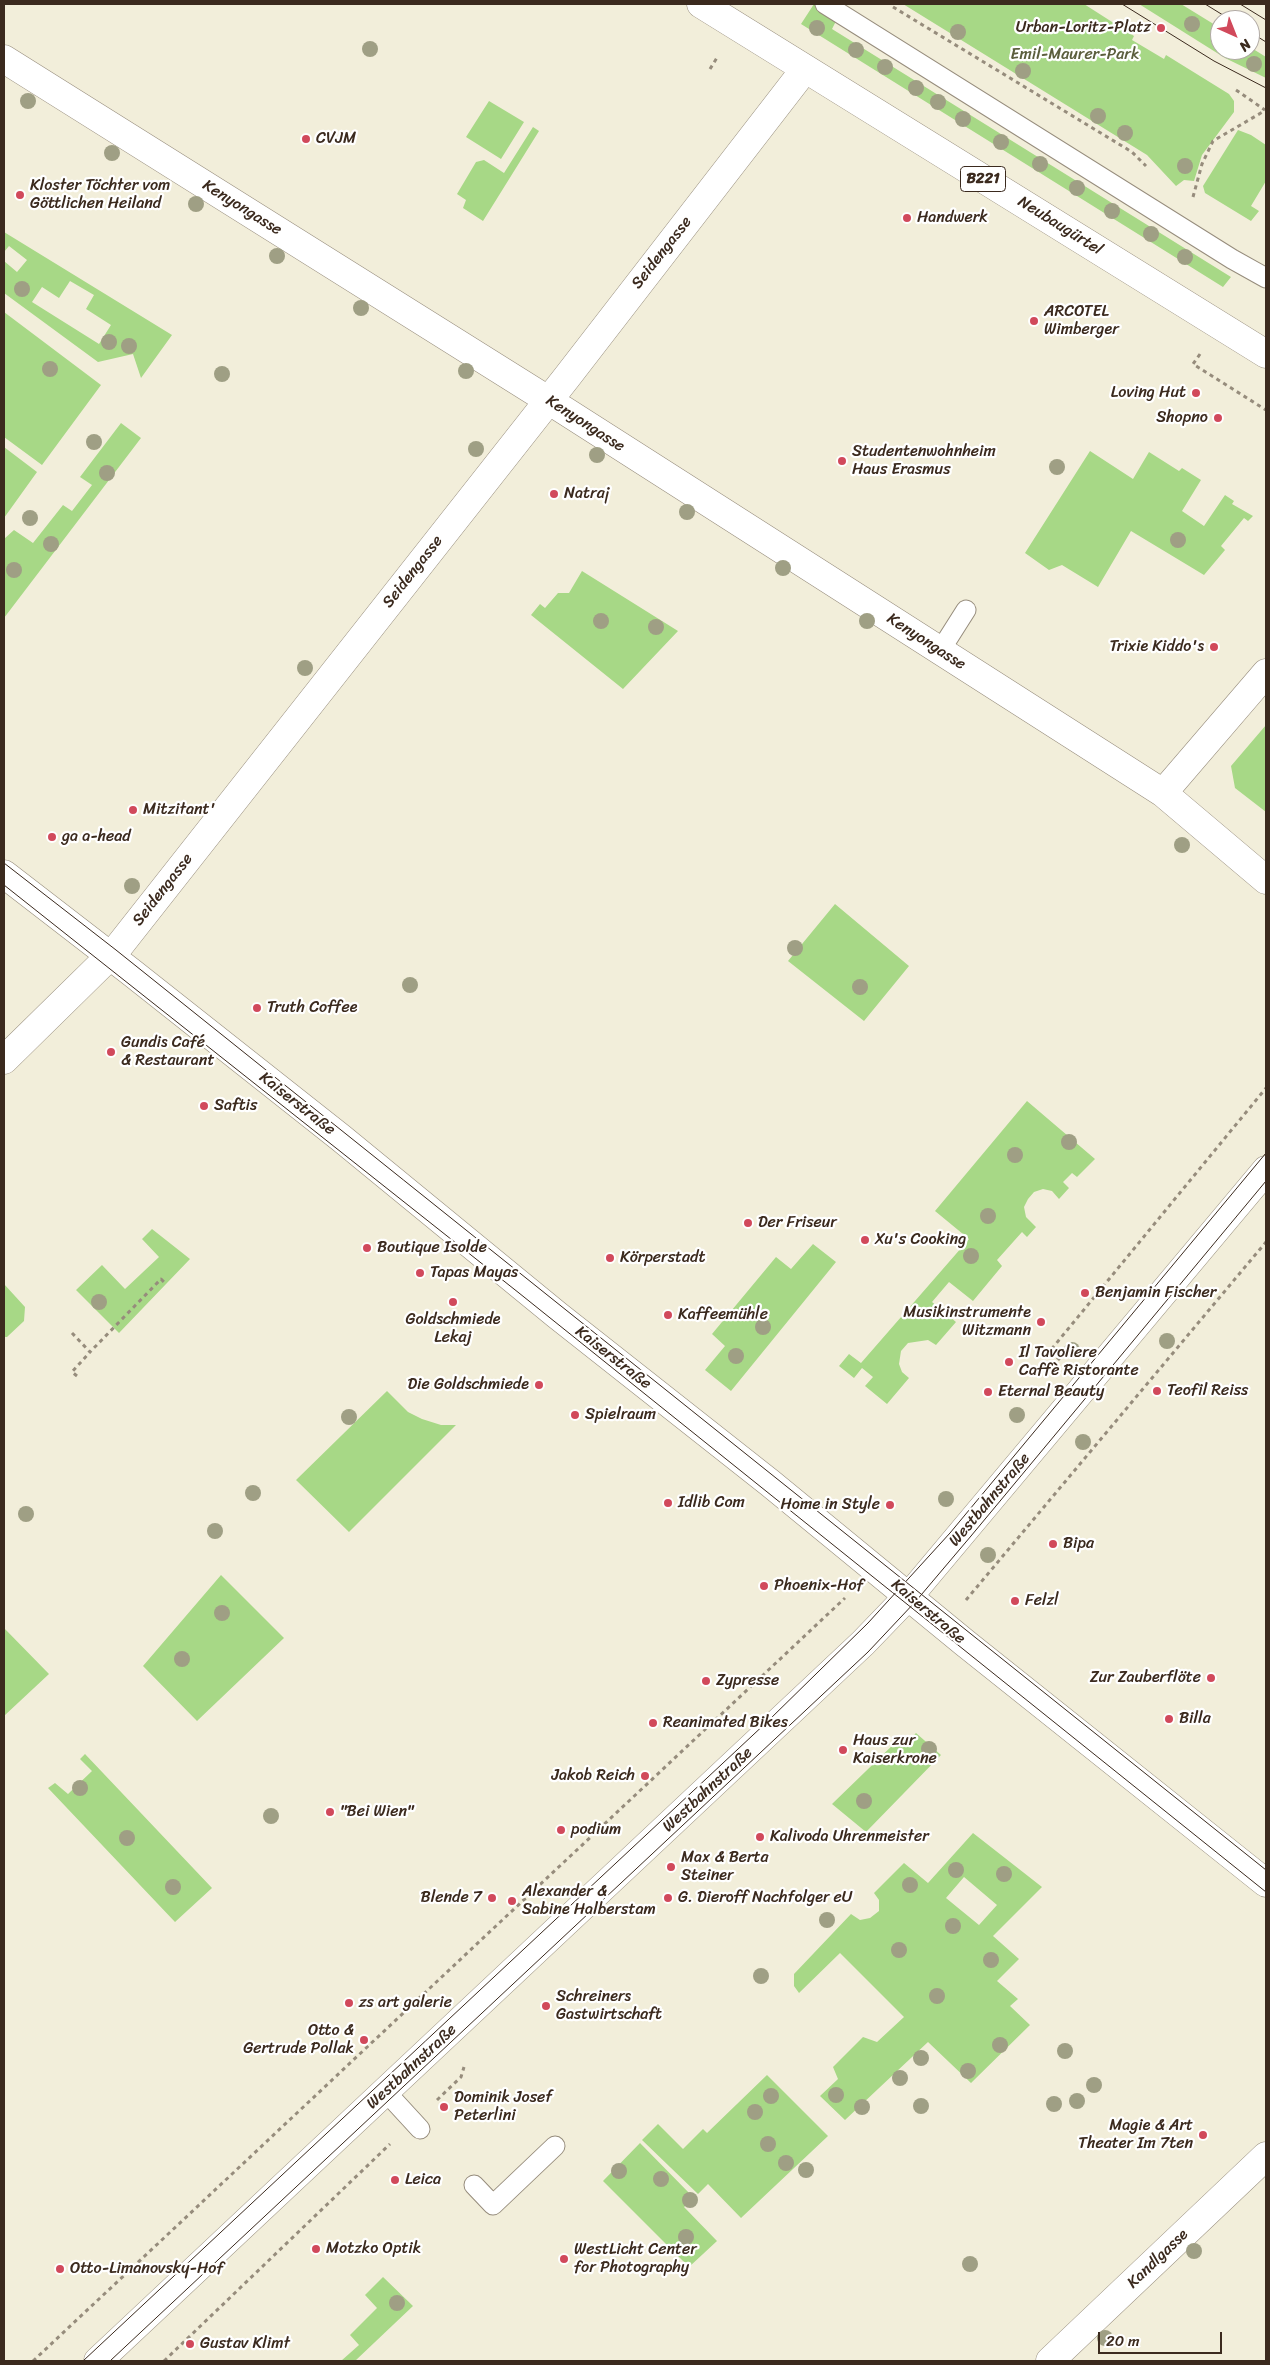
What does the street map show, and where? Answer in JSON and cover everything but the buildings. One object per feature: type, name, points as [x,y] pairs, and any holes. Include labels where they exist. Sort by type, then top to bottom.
[{"type":"street","name":"Neubaugürtel","points":[[701,4],[1266,354]]},
{"type":"street","name":"Kenyongasse","points":[[4,60],[548,400],[1162,792]]},
{"type":"street","name":"Seidengasse","points":[[4,1060],[111,956],[548,400],[805,69]]},
{"type":"street","points":[[1266,672],[1162,792],[1266,880]]},
{"type":"street","name":"Kaiserstraße","points":[[4,874],[111,956],[1266,1883]]},
{"type":"street","name":"Westbahnstraße","points":[[98,2361],[822,1682],[909,1596],[1266,1170]]},
{"type":"street","name":"Kandlgasse","points":[[1050,2361],[1266,2156]]},
{"type":"lane","points":[[825,4],[1232,259],[1266,278]]},
{"type":"lane","points":[[940,651],[966,610]]},
{"type":"lane","points":[[386,2092],[420,2129]]},
{"type":"lane","points":[[474,2185],[493,2205],[555,2146]]},
{"type":"path","points":[[1189,203],[1194,194],[1202,164],[1213,141],[1266,110],[1236,90]]},
{"type":"path","points":[[1064,1364],[1050,1351],[1266,1088]]},
{"type":"path","points":[[961,1606],[1266,1242]]},
{"type":"path","points":[[77,1376],[72,1372],[90,1352],[161,1279],[166,1284]]},
{"type":"path","points":[[72,1333],[90,1352]]},
{"type":"path","points":[[33,2361],[845,1598]]},
{"type":"green space","points":[[814,4],[837,19],[832,29],[1231,277],[1223,287],[801,24]]},
{"type":"green space","name":"Emil-Maurer-Park","points":[[903,4],[1084,4],[1134,36],[1132,40],[1164,59],[1166,55],[1229,94],[1234,101],[1234,112],[1202,155],[1194,181],[1184,180],[1176,186],[1147,155]]},
{"type":"green space","points":[[1139,4],[1181,4],[1210,22],[1210,49]]},
{"type":"green space","points":[[1260,53],[1266,57],[1266,78],[1229,60],[1260,60]]},
{"type":"green space","points":[[489,101],[524,122],[501,159],[466,137]]},
{"type":"green space","points":[[533,127],[539,131],[483,221],[463,208],[466,200],[457,194],[476,162],[484,160],[504,173]]},
{"type":"green space","points":[[1238,130],[1251,135],[1266,145],[1266,181],[1251,206],[1259,211],[1251,221],[1205,193],[1203,186]]},
{"type":"green space","points":[[4,232],[172,335],[141,378],[133,354],[98,362],[4,293],[4,261],[17,272],[27,260],[9,246],[4,252]],"holes":[[[70,281],[94,295],[86,309],[111,325],[99,344],[32,302],[42,287],[59,298]]]},
{"type":"green space","points":[[4,312],[101,385],[42,465],[4,437]]},
{"type":"green space","points":[[121,423],[141,438],[4,618],[4,539],[14,530],[33,543],[63,505],[72,511],[92,485],[80,477]]},
{"type":"green space","points":[[4,447],[37,472],[4,518]]},
{"type":"green space","points":[[1090,451],[1133,479],[1149,452],[1179,471],[1182,468],[1201,480],[1182,511],[1204,526],[1225,495],[1234,501],[1232,504],[1253,516],[1248,521],[1244,518],[1221,546],[1225,550],[1204,575],[1131,531],[1098,587],[1062,565],[1049,570],[1025,553]]},
{"type":"green space","points":[[582,571],[678,631],[623,689],[531,615],[540,604],[545,608],[558,593],[569,593]]},
{"type":"green space","points":[[1266,725],[1266,812],[1235,788],[1231,766]]},
{"type":"green space","points":[[835,904],[909,966],[864,1021],[788,961]]},
{"type":"green space","points":[[1027,1101],[1095,1159],[1077,1177],[1072,1173],[1063,1182],[1069,1188],[1059,1199],[1052,1191],[1043,1189],[1034,1192],[1024,1207],[1026,1217],[1036,1227],[1027,1237],[1022,1232],[997,1260],[1002,1266],[973,1301],[949,1282],[932,1302],[956,1322],[936,1345],[928,1340],[908,1343],[901,1351],[899,1364],[902,1372],[909,1378],[887,1404],[865,1386],[873,1377],[862,1368],[854,1378],[839,1366],[849,1354],[861,1363],[969,1239],[935,1211]]},
{"type":"green space","points":[[152,1229],[190,1259],[119,1333],[76,1290],[102,1265],[125,1289],[159,1257],[142,1239]]},
{"type":"green space","points":[[813,1244],[836,1262],[731,1391],[705,1370],[725,1346],[712,1334],[776,1257],[791,1269]]},
{"type":"green space","points":[[4,1284],[25,1307],[24,1321],[7,1337],[4,1337]]},
{"type":"green space","points":[[387,1391],[408,1412],[422,1419],[441,1425],[456,1425],[349,1532],[296,1480]]},
{"type":"green space","points":[[221,1575],[284,1638],[197,1721],[143,1666]]},
{"type":"green space","points":[[4,1628],[49,1674],[4,1716]]},
{"type":"green space","points":[[916,1733],[941,1755],[866,1832],[832,1804],[899,1739],[905,1744]]},
{"type":"green space","points":[[85,1754],[212,1888],[175,1922],[48,1788],[55,1783],[68,1794],[92,1771],[80,1759]]},
{"type":"green space","points":[[973,1833],[1042,1887],[993,1936],[1019,1959],[997,1981],[1018,1999],[1010,2006],[1030,2025],[971,2083],[928,2042],[845,2120],[820,2096],[838,2079],[833,2067],[863,2037],[877,2042],[904,2017],[840,1953],[799,1993],[794,1986],[794,1974],[851,1914],[860,1920],[870,1918],[879,1911],[879,1900],[874,1893],[904,1863],[928,1883]],"holes":[[[964,1877],[997,1905],[979,1925],[946,1898]]]},
{"type":"green space","points":[[767,2075],[828,2136],[741,2218],[708,2184],[698,2194],[642,2140],[658,2124],[683,2149],[703,2129],[707,2133]]},
{"type":"green space","points":[[640,2143],[694,2198],[684,2207],[717,2241],[689,2267],[603,2181]]},
{"type":"green space","points":[[383,2277],[413,2306],[355,2361],[341,2361],[359,2345],[350,2335],[377,2308],[365,2295]]},
{"type":"tram line","points":[[1122,4],[1214,61],[1266,88]]},
{"type":"tram line","points":[[1205,4],[1215,10]]},
{"type":"tram line","points":[[1240,4],[1266,20]]},
{"type":"tram line","points":[[1260,38],[1266,42]]},
{"type":"tram line","points":[[4,863],[116,950],[1266,1870]]},
{"type":"tram line","points":[[4,885],[519,1293],[1266,1892]]},
{"type":"tram line","points":[[83,2361],[768,1721],[868,1623],[950,1533],[1266,1153]]},
{"type":"tram line","points":[[110,2361],[868,1652],[916,1601],[971,1536],[1266,1181]]},
{"type":"place","name":"Urban-Loritz-Platz","points":[[1161,28]]},
{"type":"place","name":"CVJM","points":[[306,139]]},
{"type":"place","name":"Kloster Töchter vom Göttlichen Heiland","points":[[20,195]]},
{"type":"place","name":"Handwerk","points":[[907,218]]},
{"type":"place","name":"ARCOTEL Wimberger","points":[[1034,321]]},
{"type":"place","name":"Loving Hut","points":[[1196,393]]},
{"type":"place","name":"Shopno","points":[[1218,418]]},
{"type":"place","name":"Studentenwohnheim Haus Erasmus","points":[[842,461]]},
{"type":"place","name":"Natraj","points":[[554,494]]},
{"type":"place","name":"Trixie Kiddo's","points":[[1214,647]]},
{"type":"place","name":"Mitzitant'","points":[[133,810]]},
{"type":"place","name":"ga a-head","points":[[52,837]]},
{"type":"place","name":"Truth Coffee","points":[[257,1008]]},
{"type":"place","name":"Gundis Café & Restaurant","points":[[111,1052]]},
{"type":"place","name":"Saftis","points":[[204,1106]]},
{"type":"place","name":"Der Friseur","points":[[748,1223]]},
{"type":"place","name":"Xu's Cooking","points":[[865,1240]]},
{"type":"place","name":"Boutique Isolde","points":[[367,1248]]},
{"type":"place","name":"Körperstadt","points":[[610,1258]]},
{"type":"place","name":"Tapas Mayas","points":[[420,1273]]},
{"type":"place","name":"Benjamin Fischer","points":[[1085,1293]]},
{"type":"place","name":"Goldschmiede Lekaj","points":[[453,1302]]},
{"type":"place","name":"Kaffeemühle","points":[[668,1315]]},
{"type":"place","name":"Musikinstrumente Witzmann","points":[[1041,1322]]},
{"type":"place","name":"Il Tavoliere Caffè Ristorante","points":[[1009,1362]]},
{"type":"place","name":"Die Goldschmiede","points":[[539,1385]]},
{"type":"place","name":"Teofil Reiss","points":[[1157,1391]]},
{"type":"place","name":"Eternal Beauty","points":[[988,1392]]},
{"type":"place","name":"Spielraum","points":[[575,1415]]},
{"type":"place","name":"Idlib Com","points":[[668,1503]]},
{"type":"place","name":"Home in Style","points":[[890,1505]]},
{"type":"place","name":"Bipa","points":[[1053,1544]]},
{"type":"place","name":"Phoenix-Hof","points":[[764,1586]]},
{"type":"place","name":"Felzl","points":[[1015,1601]]},
{"type":"place","name":"Zur Zauberflöte","points":[[1211,1678]]},
{"type":"place","name":"Zypresse","points":[[706,1681]]},
{"type":"place","name":"Billa","points":[[1169,1719]]},
{"type":"place","name":"Reanimated Bikes","points":[[653,1723]]},
{"type":"place","name":"Haus zur Kaiserkrone","points":[[843,1750]]},
{"type":"place","name":"Jakob Reich","points":[[645,1776]]},
{"type":"place","name":"\"Bei Wien\"","points":[[330,1812]]},
{"type":"place","name":"podium","points":[[561,1830]]},
{"type":"place","name":"Kalivoda Uhrenmeister","points":[[760,1837]]},
{"type":"place","name":"Max & Berta Steiner","points":[[671,1867]]},
{"type":"place","name":"Blende 7","points":[[492,1898]]},
{"type":"place","name":"G. Dieroff Nachfolger eU","points":[[668,1898]]},
{"type":"place","name":"Alexander & Sabine Halberstam","points":[[512,1901]]},
{"type":"place","name":"zs art galerie","points":[[349,2003]]},
{"type":"place","name":"Schreiners Gastwirtschaft","points":[[546,2006]]},
{"type":"place","name":"Otto & Gertrude Pollak","points":[[364,2040]]},
{"type":"place","name":"Dominik Josef Peterlini","points":[[444,2107]]},
{"type":"place","name":"Magie & Art Theater Im 7ten","points":[[1203,2135]]},
{"type":"place","name":"Leica","points":[[395,2180]]},
{"type":"place","name":"Motzko Optik","points":[[316,2249]]},
{"type":"place","name":"WestLicht Center for Photography","points":[[564,2259]]},
{"type":"place","name":"Otto-Limanovsky-Hof","points":[[60,2269]]},
{"type":"place","name":"Gustav Klimt","points":[[190,2344]]}]
